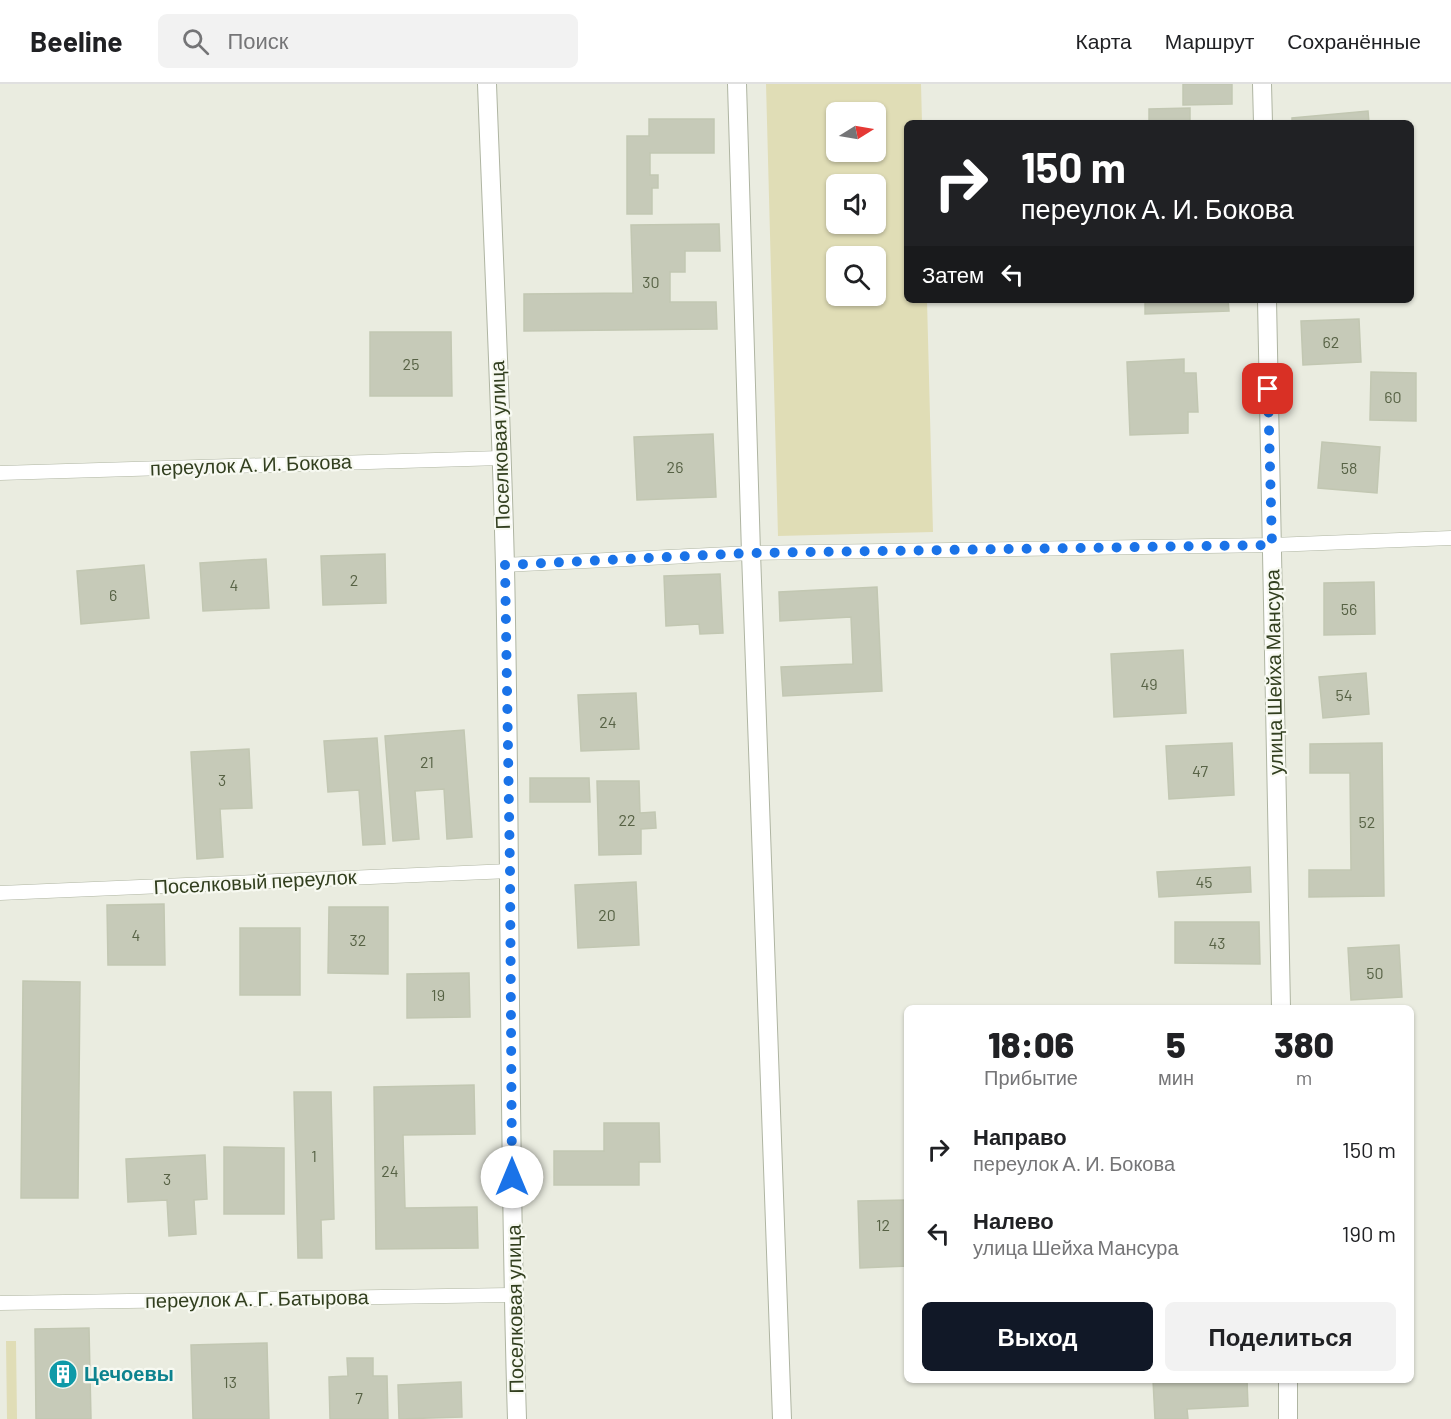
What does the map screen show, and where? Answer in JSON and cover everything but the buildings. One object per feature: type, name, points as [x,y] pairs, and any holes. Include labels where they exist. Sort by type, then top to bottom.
[{"type":"street","name":"Поселковая улица","points":[[487,84],[505,565],[513,1295],[517,1419]]},
{"type":"street","points":[[737,84],[751,553],[782,1419]]},
{"type":"street","points":[[1262,84],[1263,120]]},
{"type":"street","name":"улица Шейха Мансура","points":[[1266,303],[1281,1005]]},
{"type":"street","points":[[1288,1383],[1288,1419]]},
{"type":"lane","name":"переулок А. И. Бокова","points":[[0,473],[501,458]]},
{"type":"lane","points":[[505,565],[751,553],[1272,545],[1451,538]]},
{"type":"lane","name":"Поселковый переулок","points":[[0,893],[510,871]]},
{"type":"lane","name":"переулок А. Г. Батырова","points":[[0,1304],[513,1295]]},
{"type":"shaded area","points":[[766,84],[921,84],[922,120],[904,120],[904,303],[927,303],[933,532],[778,536]]},
{"type":"shaded area","points":[[6,1341],[16,1341],[17,1419],[7,1419]]},
{"type":"place","name":"Цечоевы","points":[[63,1374]]},
{"type":"route","points":[[512,1177],[505,565],[751,553],[1272,545],[1268,389]]}]
